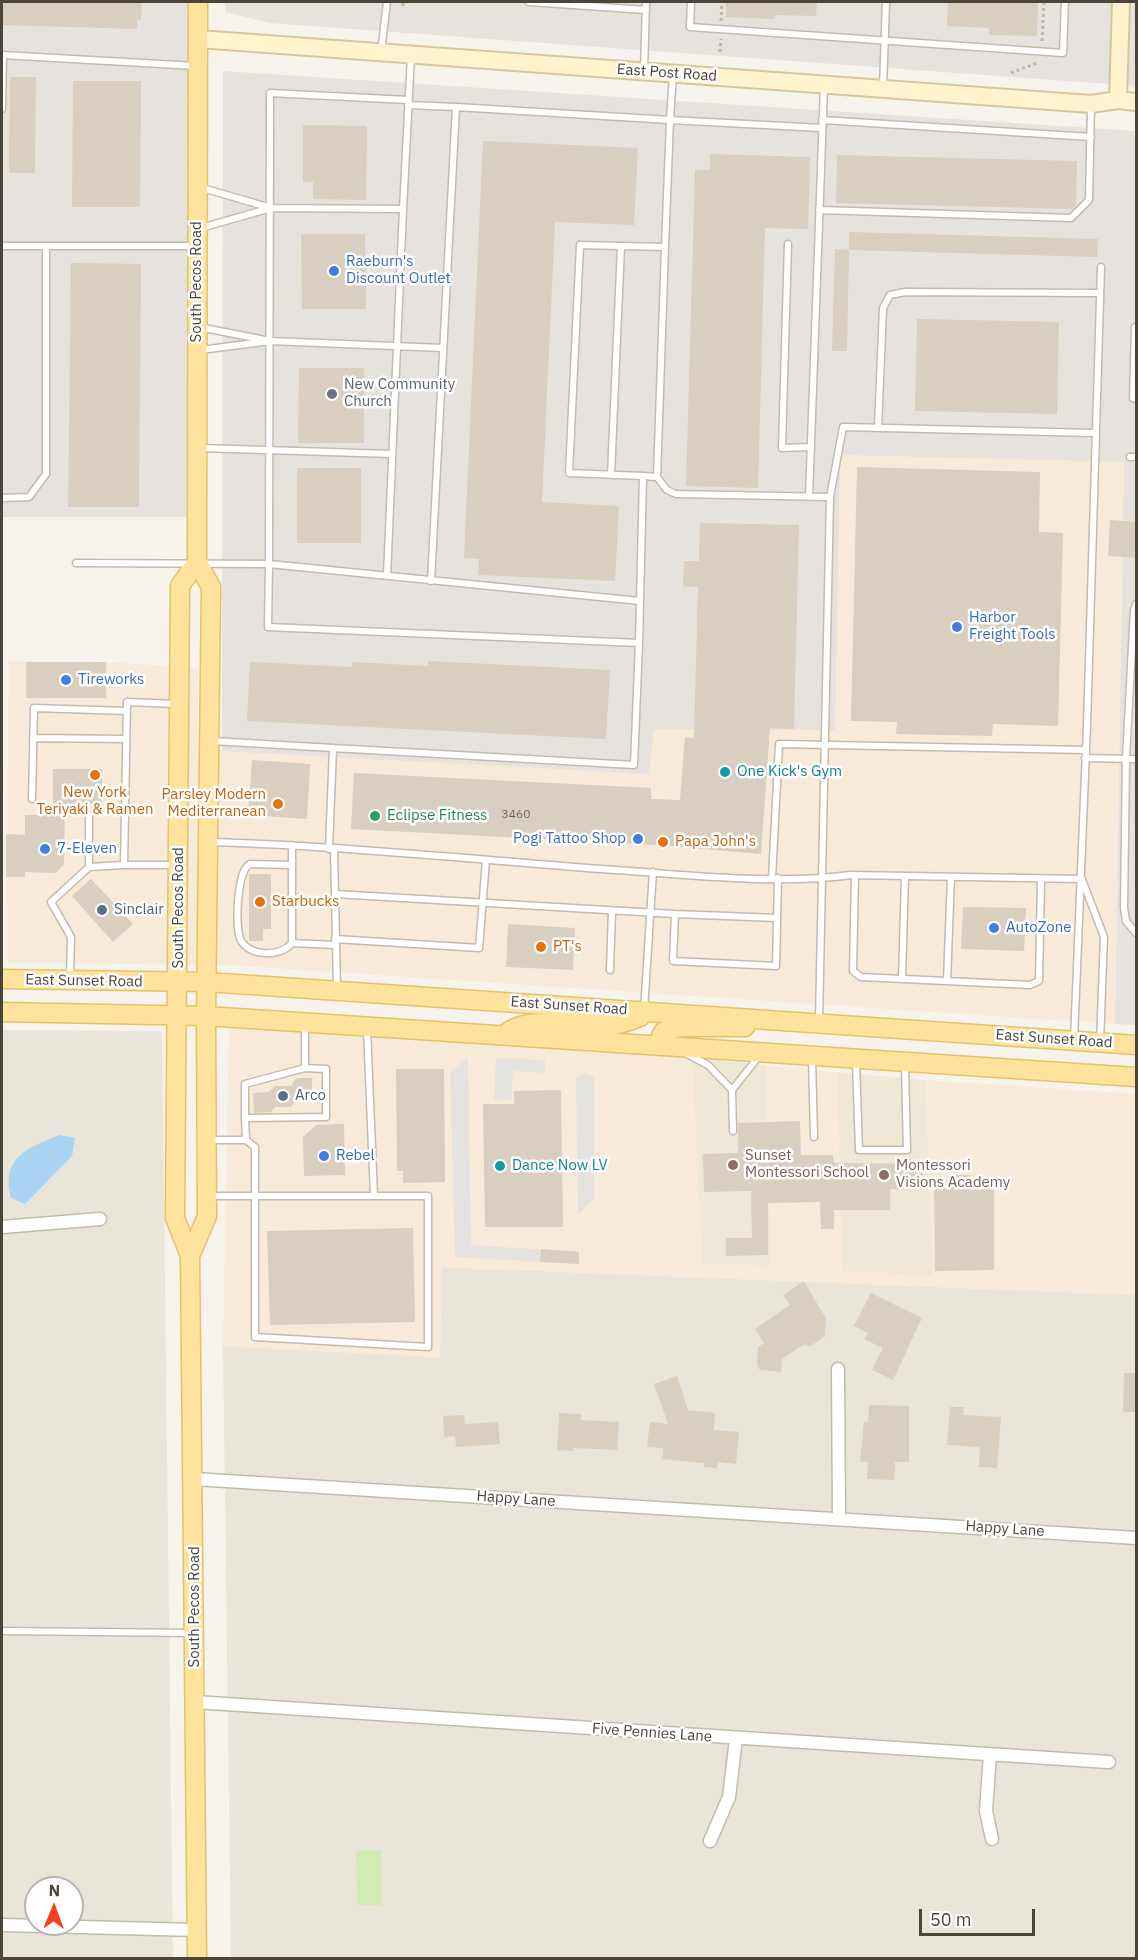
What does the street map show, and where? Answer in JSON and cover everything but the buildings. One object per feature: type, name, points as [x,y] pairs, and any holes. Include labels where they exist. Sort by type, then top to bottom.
[{"type":"main road","name":"South Pecos Road","points":[[190,1256],[207,1216],[206,1016],[211,587],[197,562],[198,2]]},
{"type":"main road","name":"South Pecos Road","points":[[197,562],[180,586],[175,1218],[190,1256],[197,1959]]},
{"type":"main road","name":"East Sunset Road","points":[[2,979],[207,982],[1137,1045]]},
{"type":"main road","points":[[505,1036],[512,1028],[529,1024],[615,1025],[640,1017],[644,1010]]},
{"type":"main road","points":[[2,1012],[206,1016],[1137,1077]]},
{"type":"main road","points":[[660,1046],[664,1031],[681,1028],[746,1027],[760,1023],[765,1018]]},
{"type":"main road","points":[[1073,1072],[1074,1040]]},
{"type":"main road","points":[[1099,1074],[1100,1042]]},
{"type":"street","points":[[1118,100],[1121,2]]},
{"type":"street","name":"East Post Road","points":[[198,39],[1091,104],[1118,100],[1137,102]]},
{"type":"street","points":[[2,1227],[100,1219]]},
{"type":"street","points":[[838,1369],[838,1519]]},
{"type":"street","name":"Happy Lane","points":[[194,1479],[1137,1538]]},
{"type":"street","name":"Five Pennies Lane","points":[[195,1702],[1109,1762]]},
{"type":"street","points":[[710,1841],[729,1797],[736,1739]]},
{"type":"street","points":[[990,1755],[986,1811],[992,1839]]},
{"type":"street","points":[[2,1925],[197,1930]]},
{"type":"lane","points":[[381,52],[387,2]]},
{"type":"lane","points":[[529,2],[646,10]]},
{"type":"lane","points":[[644,71],[646,2]]},
{"type":"lane","points":[[691,2],[690,27],[1063,53],[1065,2]]},
{"type":"lane","points":[[884,89],[886,2]]},
{"type":"lane","points":[[387,576],[411,54]]},
{"type":"lane","points":[[2,109],[2,55],[198,66]]},
{"type":"lane","points":[[673,73],[657,477],[667,490],[676,494],[830,497]]},
{"type":"lane","points":[[809,497],[824,84]]},
{"type":"lane","points":[[639,643],[268,627],[270,93],[456,107],[822,128]]},
{"type":"lane","points":[[819,210],[1071,218],[1089,200],[1091,104]]},
{"type":"lane","points":[[431,581],[456,107]]},
{"type":"lane","points":[[822,120],[1091,136]]},
{"type":"lane","points":[[198,187],[271,208],[403,209]]},
{"type":"lane","points":[[2,246],[46,246],[197,237],[271,208]]},
{"type":"lane","points":[[788,244],[782,448],[811,447]]},
{"type":"lane","points":[[657,477],[569,473],[580,245],[665,247]]},
{"type":"lane","points":[[2,498],[29,497],[46,474],[46,246]]},
{"type":"lane","points":[[611,475],[621,246]]},
{"type":"lane","points":[[1074,1040],[1082,879],[1094,433],[1101,267]]},
{"type":"lane","points":[[878,428],[883,308],[890,295],[905,292],[1100,293]]},
{"type":"lane","points":[[197,327],[270,341]]},
{"type":"lane","points":[[1135,327],[1133,398],[1137,399]]},
{"type":"lane","points":[[197,350],[270,341],[443,348]]},
{"type":"lane","points":[[819,1022],[830,497],[843,427],[1094,433]]},
{"type":"lane","points":[[197,448],[392,454]]},
{"type":"lane","points":[[210,741],[634,765],[643,476]]},
{"type":"lane","points":[[76,563],[269,564],[640,601]]},
{"type":"lane","points":[[1137,604],[1134,610],[1126,758],[1124,908],[1126,921],[1137,933]]},
{"type":"lane","points":[[124,864],[127,702],[180,704]]},
{"type":"lane","points":[[32,799],[34,708],[126,711]]},
{"type":"lane","points":[[33,738],[125,739]]},
{"type":"lane","points":[[675,914],[673,961],[776,966],[775,878],[779,744],[1086,754],[1137,759]]},
{"type":"lane","points":[[333,748],[332,849],[337,990]]},
{"type":"lane","points":[[89,815],[89,867]]},
{"type":"lane","points":[[209,842],[292,845],[653,872],[775,878],[821,879],[855,875],[1082,879]]},
{"type":"lane","points":[[292,845],[292,943]]},
{"type":"lane","points":[[292,865],[250,864],[245,867],[240,877],[239,936],[245,945],[270,954],[281,953],[292,943],[335,942],[479,948],[486,860]]},
{"type":"lane","points":[[70,980],[71,938],[51,903],[89,867],[124,864],[179,865]]},
{"type":"lane","points":[[644,1010],[653,872]]},
{"type":"lane","points":[[855,875],[853,971],[861,977],[1030,985],[1039,981],[1041,879]]},
{"type":"lane","points":[[902,979],[905,876]]},
{"type":"lane","points":[[947,981],[951,877]]},
{"type":"lane","points":[[1082,879],[1104,937],[1100,1042]]},
{"type":"lane","points":[[335,894],[612,911],[777,918]]},
{"type":"lane","points":[[609,970],[612,911]]},
{"type":"lane","points":[[305,1023],[306,1068]]},
{"type":"lane","points":[[367,1027],[374,1196]]},
{"type":"lane","points":[[660,1046],[687,1054],[708,1065],[732,1090]]},
{"type":"lane","points":[[733,1131],[732,1090],[762,1052]]},
{"type":"lane","points":[[812,1056],[814,1137]]},
{"type":"lane","points":[[856,1058],[859,1150],[907,1150],[905,1062]]},
{"type":"lane","points":[[245,1118],[326,1117],[326,1069],[306,1068],[245,1084],[245,1118],[246,1140]]},
{"type":"lane","points":[[207,1140],[246,1140],[255,1147],[254,1196],[255,1337],[428,1347],[428,1196],[374,1196],[254,1196],[207,1196]]},
{"type":"lane","points":[[2,1631],[195,1633]]},
{"type":"shaded area","points":[[2,2],[198,2],[197,517],[2,517]]},
{"type":"shaded area","points":[[225,2],[1136,2],[1136,86],[269,23],[225,12]]},
{"type":"shaded area","points":[[223,71],[1136,131],[1136,1025],[1115,1024],[1124,462],[840,455],[835,730],[654,729],[649,774],[222,751]]},
{"type":"shaded area","points":[[840,455],[1124,462],[1115,1024],[243,966],[7,962],[9,661],[106,662],[198,668],[198,749],[649,774],[654,729]]},
{"type":"shaded area","points":[[229,1024],[692,1058],[702,1264],[771,1266],[766,1065],[837,1072],[842,1271],[931,1276],[925,1080],[1136,1094],[1136,1295],[442,1267],[440,1357],[223,1346]]},
{"type":"shaded area","points":[[2,1030],[162,1031],[173,1958],[2,1958]]},
{"type":"shaded area","points":[[468,1058],[471,1245],[579,1252],[579,1264],[455,1257],[450,1072]]},
{"type":"shaded area","points":[[496,1058],[545,1060],[545,1073],[513,1071],[511,1100],[494,1099]]},
{"type":"shaded area","name":"Sunset Montessori School","points":[[692,1058],[766,1065],[771,1266],[702,1264]]},
{"type":"shaded area","points":[[585,1072],[594,1077],[594,1198],[578,1215],[576,1078]]},
{"type":"shaded area","name":"Montessori Visions Academy","points":[[837,1072],[925,1080],[932,1276],[842,1271]]},
{"type":"shaded area","points":[[441,1267],[1136,1295],[1136,1958],[231,1958],[223,1346],[440,1357]]},
{"type":"green space","points":[[356,1850],[381,1850],[382,1905],[357,1905]]},
{"type":"water","points":[[59,1135],[75,1138],[72,1156],[25,1204],[11,1198],[9,1173],[19,1156],[36,1145]]},
{"type":"place","name":"Raeburn's Discount Outlet","points":[[334,271]]},
{"type":"place","name":"New Community Church","points":[[332,394]]},
{"type":"place","name":"Harbor Freight Tools","points":[[957,627]]},
{"type":"place","name":"Tireworks","points":[[66,680]]},
{"type":"place","name":"One Kick's Gym","points":[[725,772]]},
{"type":"place","name":"New York Teriyaki & Ramen","points":[[95,775]]},
{"type":"place","name":"Parsley Modern Mediterranean","points":[[278,804]]},
{"type":"place","name":"Eclipse Fitness","points":[[375,816]]},
{"type":"place","name":"Pogi Tattoo Shop","points":[[638,839]]},
{"type":"place","name":"Papa John's","points":[[663,842]]},
{"type":"place","name":"7-Eleven","points":[[45,849]]},
{"type":"place","name":"Starbucks","points":[[260,902]]},
{"type":"place","name":"Sinclair","points":[[102,910]]},
{"type":"place","name":"AutoZone","points":[[994,928]]},
{"type":"place","name":"PT's","points":[[541,947]]},
{"type":"place","name":"Arco","points":[[283,1096]]},
{"type":"place","name":"Rebel","points":[[324,1156]]},
{"type":"place","name":"Sunset Montessori School","points":[[733,1165]]},
{"type":"place","name":"Dance Now LV","points":[[500,1166]]},
{"type":"place","name":"Montessori Visions Academy","points":[[884,1175]]}]
